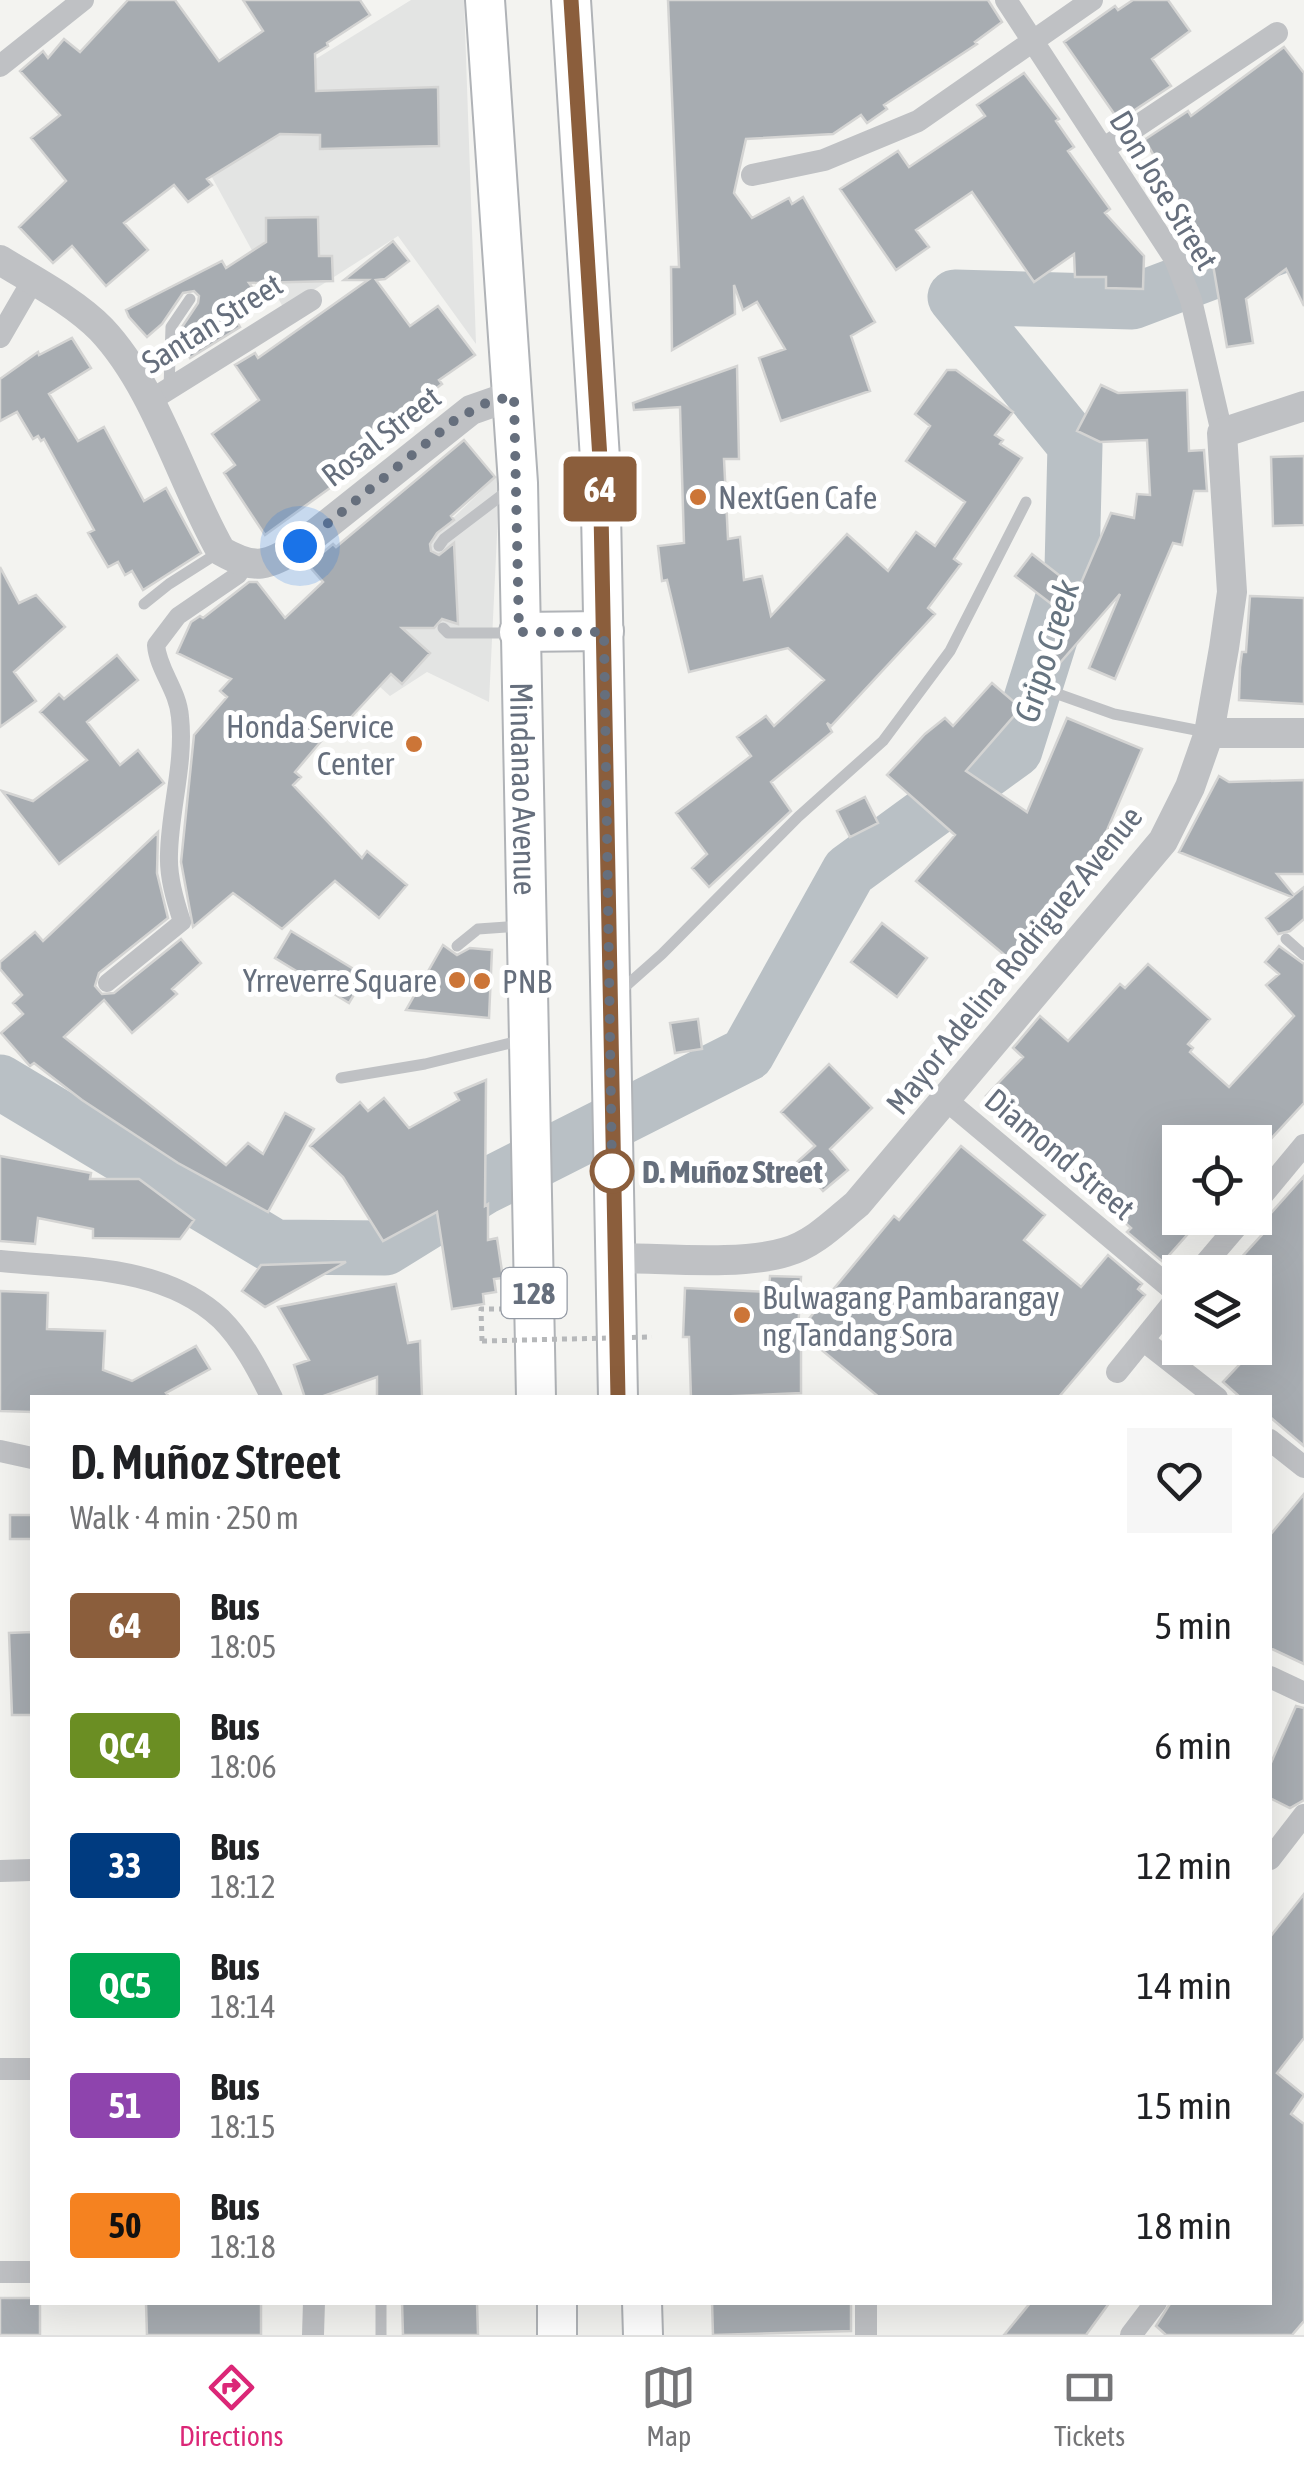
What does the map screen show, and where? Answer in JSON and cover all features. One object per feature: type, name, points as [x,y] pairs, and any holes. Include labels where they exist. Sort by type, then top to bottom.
[{"type":"main road","name":"Mindanao Avenue","points":[[486,0],[518,483],[536,1395]]},
{"type":"main road","name":"128","points":[[570,0],[600,459],[618,1395]]},
{"type":"main road","points":[[519,632],[604,632]]},
{"type":"main road","points":[[557,2305],[557,2335]]},
{"type":"main road","points":[[642,2305],[643,2335]]},
{"type":"street","points":[[0,66],[83,0]]},
{"type":"street","name":"Don Jose Street","points":[[1006,0],[1175,259],[1187,289],[1222,433]]},
{"type":"street","points":[[752,175],[824,160],[918,121],[1092,0]]},
{"type":"street","points":[[1103,149],[1276,33]]},
{"type":"street","points":[[0,260],[82,312],[159,395],[238,575],[178,616],[156,644],[157,658],[177,696],[181,718],[179,782],[169,867],[182,922],[107,983]]},
{"type":"street","points":[[0,337],[33,280]]},
{"type":"street","name":"Santan Street","points":[[159,395],[311,300]]},
{"type":"street","name":"Rosal Street","points":[[233,558],[272,562],[300,546],[455,420],[488,402],[514,396]]},
{"type":"street","points":[[1222,433],[1304,406]]},
{"type":"street","name":"Mayor Adelina Rodriguez Avenue","points":[[614,1258],[748,1258],[786,1252],[818,1238],[857,1204],[1164,841],[1190,787],[1209,732],[1232,592],[1222,433]]},
{"type":"street","points":[[1209,732],[1304,733]]},
{"type":"street","name":"Diamond Street","points":[[945,1100],[1162,1280]]},
{"type":"street","points":[[1272,1183],[1304,1144]]},
{"type":"street","points":[[1212,1255],[1230,1235]]},
{"type":"street","points":[[0,1262],[117,1273],[171,1286],[222,1320],[270,1395]]},
{"type":"street","points":[[1117,1372],[1162,1317]]},
{"type":"street","points":[[1143,1340],[1213,1395]]},
{"type":"street","points":[[1272,1442],[1304,1466]]},
{"type":"street","points":[[0,1451],[30,1458]]},
{"type":"street","points":[[1272,1678],[1304,1693]]},
{"type":"street","points":[[1272,1853],[1304,1814]]},
{"type":"street","points":[[0,1870],[30,1870]]},
{"type":"street","points":[[0,2069],[30,2069]]},
{"type":"street","points":[[0,2272],[30,2272]]},
{"type":"street","points":[[313,2335],[314,2305]]},
{"type":"street","points":[[866,2305],[866,2335]]},
{"type":"street","points":[[1131,2335],[1154,2305]]},
{"type":"lane","points":[[159,395],[168,366],[171,327],[190,299]]},
{"type":"lane","points":[[440,546],[518,483]]},
{"type":"lane","points":[[609,1000],[662,954],[798,817],[883,741],[950,650],[1026,502]]},
{"type":"lane","points":[[144,604],[169,584],[233,558]]},
{"type":"lane","points":[[443,628],[448,634],[519,632]]},
{"type":"lane","points":[[1055,693],[1114,714],[1209,732]]},
{"type":"lane","points":[[456,946],[478,929],[525,926]]},
{"type":"lane","points":[[1286,940],[1304,956]]},
{"type":"lane","points":[[341,1078],[425,1064],[528,1038]]},
{"type":"lane","points":[[380,2335],[381,2305]]},
{"type":"path","points":[[481,1309],[482,1340],[652,1337]]},
{"type":"shaded area","points":[[411,0],[464,0],[476,344],[398,236],[284,309],[190,137]]},
{"type":"shaded area","points":[[500,473],[489,702],[427,672],[390,696],[327,639]]},
{"type":"building","points":[[128,0],[175,0],[219,61],[263,31],[243,0],[360,0],[370,15],[315,54],[316,91],[438,87],[439,146],[320,149],[320,135],[280,134],[207,179],[212,185],[188,202],[174,185],[124,223],[148,250],[106,286],[72,246],[53,263],[19,227],[66,181],[31,138],[60,115],[20,71],[43,51],[48,58],[64,39],[80,52]]},
{"type":"building","points":[[668,0],[988,0],[1002,22],[977,44],[884,105],[887,109],[867,123],[861,115],[833,134],[746,139],[734,193],[752,218],[789,198],[792,204],[803,197],[875,322],[851,336],[870,391],[781,421],[759,358],[785,349],[757,302],[743,310],[734,285],[735,314],[672,350],[671,267],[679,267]]},
{"type":"building","points":[[1133,0],[1168,0],[1190,31],[1152,59],[1171,86],[1124,117],[1120,112],[1115,115],[1064,42],[1115,6],[1118,10]]},
{"type":"building","points":[[1284,47],[1304,73],[1304,306],[1286,269],[1246,299],[1253,343],[1227,347],[1211,253],[1200,258],[1185,226],[1190,224],[1170,195],[1175,192],[1146,142],[1146,149],[1141,142],[1188,111],[1191,116]]},
{"type":"building","points":[[1024,73],[1059,119],[1056,121],[1074,147],[1068,151],[1110,209],[1105,213],[1144,256],[1143,289],[1106,288],[1106,277],[1075,277],[1074,254],[1034,282],[972,192],[916,230],[929,247],[896,270],[840,189],[898,151],[909,167],[985,116],[977,105]]},
{"type":"building","points":[[318,217],[319,256],[332,256],[333,281],[249,283],[255,291],[228,307],[240,327],[190,358],[180,342],[180,330],[198,303],[199,296],[194,291],[183,293],[162,324],[147,337],[129,317],[126,310],[222,261],[226,268],[266,242],[266,218]]},
{"type":"building","points":[[393,241],[409,261],[385,279],[376,280],[410,326],[438,306],[475,355],[439,380],[442,384],[427,395],[436,408],[395,438],[385,424],[348,451],[359,467],[265,535],[224,473],[235,465],[212,434],[259,400],[235,365],[255,353],[258,358],[368,280],[344,280]]},
{"type":"building","points":[[72,338],[91,368],[49,394],[78,441],[104,427],[144,501],[166,488],[201,553],[143,590],[132,571],[125,575],[118,562],[108,567],[88,533],[94,530],[44,439],[33,439],[17,412],[0,421],[0,379],[38,352],[39,355]]},
{"type":"building","points":[[737,366],[739,459],[724,459],[728,539],[740,537],[744,580],[762,576],[771,616],[847,534],[888,571],[916,532],[935,546],[965,502],[906,461],[930,426],[915,414],[947,370],[956,370],[1013,412],[995,435],[1003,440],[1000,444],[1022,458],[954,559],[961,564],[928,608],[935,614],[831,726],[827,723],[832,732],[771,782],[791,811],[709,887],[692,868],[707,854],[676,813],[751,756],[737,737],[766,716],[774,726],[824,680],[788,648],[689,672],[667,580],[662,581],[658,546],[684,543],[680,407],[634,410],[633,403]]},
{"type":"building","points":[[1101,385],[1118,393],[1187,390],[1189,451],[1204,450],[1207,491],[1194,491],[1182,545],[1173,543],[1115,679],[1089,668],[1120,594],[1045,680],[1041,678],[1067,616],[1015,576],[1032,554],[1078,590],[1111,513],[1134,518],[1137,494],[1150,495],[1147,440],[1100,442],[1077,431]]},
{"type":"building","points":[[464,440],[495,477],[451,516],[454,520],[430,544],[431,551],[439,555],[454,543],[458,624],[442,619],[434,628],[402,628],[430,653],[402,684],[391,674],[339,730],[334,726],[295,772],[301,777],[293,785],[362,858],[367,851],[407,885],[379,918],[335,881],[282,929],[233,893],[193,927],[181,862],[194,735],[227,697],[220,691],[231,679],[177,653],[191,622],[203,618],[249,582],[257,582],[285,618],[323,582],[308,565],[333,544],[336,547]]},
{"type":"building","points":[[1304,456],[1304,525],[1273,526],[1271,457]]},
{"type":"building","points":[[0,567],[19,603],[36,595],[65,627],[14,672],[36,701],[0,727]]},
{"type":"building","points":[[1250,596],[1304,598],[1304,704],[1239,700]]},
{"type":"building","points":[[117,655],[138,680],[87,722],[120,765],[138,750],[164,783],[59,864],[2,791],[33,801],[87,760],[40,712],[59,694],[64,699]]},
{"type":"building","points":[[992,683],[1021,708],[966,771],[1027,812],[1067,718],[1142,749],[1099,849],[1103,851],[1069,897],[1062,892],[1007,957],[916,881],[955,835],[887,775],[945,718],[953,726]]},
{"type":"building","points":[[1219,776],[1229,782],[1304,780],[1304,874],[1277,874],[1294,895],[1304,887],[1304,919],[1290,931],[1278,934],[1266,918],[1292,897],[1179,852]]},
{"type":"building","points":[[865,797],[878,823],[850,837],[837,811]]},
{"type":"building","points":[[158,832],[157,873],[168,918],[99,973],[95,986],[102,994],[114,993],[181,939],[201,963],[172,989],[177,994],[132,1033],[104,1000],[64,1037],[226,1165],[248,1143],[263,1154],[285,1113],[314,1129],[268,1212],[178,1163],[82,1100],[34,1063],[30,1066],[1,1033],[23,1014],[13,1003],[22,995],[0,969],[0,962],[35,932],[43,941]]},
{"type":"building","points":[[882,923],[927,958],[897,997],[851,962]]},
{"type":"building","points":[[291,931],[365,976],[349,1003],[275,958]]},
{"type":"building","name":"Yrreverre Square","points":[[443,945],[457,955],[470,948],[492,950],[489,1018],[406,1010]]},
{"type":"building","points":[[1279,946],[1304,964],[1304,1103],[1272,1138],[1272,1125],[1162,1125],[1162,1235],[1187,1235],[1169,1255],[1162,1255],[1162,1261],[1127,1232],[1131,1228],[1072,1175],[1076,1171],[986,1096],[1023,1057],[1013,1048],[1040,1016],[1068,1041],[1120,984],[1125,988],[1148,964],[1210,1019],[1188,1044],[1193,1048],[1190,1052],[1229,1087],[1294,1016],[1266,985],[1279,974],[1265,962]]},
{"type":"building","points":[[698,1019],[702,1049],[675,1053],[670,1023]]},
{"type":"building","points":[[829,1064],[872,1108],[830,1149],[848,1170],[823,1191],[797,1162],[815,1146],[781,1112]]},
{"type":"building","points":[[486,1080],[485,1206],[488,1204],[488,1240],[497,1238],[503,1278],[494,1279],[496,1292],[483,1294],[484,1304],[452,1309],[437,1212],[383,1241],[343,1177],[310,1146],[360,1102],[368,1111],[384,1098],[409,1128],[459,1100],[455,1093]]},
{"type":"building","points":[[961,1146],[1045,1215],[1024,1240],[1081,1287],[1108,1255],[1142,1284],[1138,1289],[1145,1295],[1061,1395],[876,1395],[801,1333],[801,1393],[691,1395],[689,1337],[683,1337],[685,1288],[769,1292],[770,1276],[801,1277],[798,1332],[894,1216],[899,1220]]},
{"type":"building","points":[[0,1156],[91,1173],[90,1179],[139,1179],[194,1220],[180,1239],[93,1238],[93,1229],[38,1218],[35,1244],[0,1241]]},
{"type":"building","points":[[1304,1176],[1304,1446],[1272,1419],[1272,1395],[1238,1395],[1223,1382],[1239,1365],[1272,1365],[1272,1255],[1243,1255],[1262,1235],[1272,1235],[1272,1212]]},
{"type":"building","points":[[346,1262],[265,1307],[242,1291],[261,1265]]},
{"type":"building","points":[[396,1284],[408,1343],[420,1341],[422,1395],[377,1395],[377,1377],[326,1395],[304,1395],[294,1365],[309,1360],[278,1307]]},
{"type":"building","points":[[0,1291],[48,1293],[47,1329],[105,1331],[103,1370],[132,1381],[196,1346],[210,1369],[168,1395],[30,1395],[30,1412],[0,1411]]},
{"type":"building","points":[[1304,1494],[1304,1664],[1272,1649],[1272,1533]]},
{"type":"building","points":[[10,1515],[30,1515],[30,1539],[10,1539]]},
{"type":"building","points":[[30,1632],[30,1715],[12,1715],[9,1633]]},
{"type":"building","points":[[1296,1706],[1304,1708],[1304,1800],[1290,1808],[1272,1799],[1272,1760]]},
{"type":"building","points":[[1304,1894],[1304,2038],[1277,2073],[1304,2095],[1291,2114],[1304,2124],[1304,2321],[1292,2335],[1166,2335],[1156,2326],[1169,2305],[1272,2305],[1272,1934]]},
{"type":"building","points":[[0,2298],[30,2298],[30,2305],[40,2305],[40,2335],[0,2335]]},
{"type":"building","points":[[146,2305],[261,2305],[261,2335],[147,2335]]},
{"type":"building","points":[[402,2305],[477,2305],[478,2335],[403,2335]]},
{"type":"building","points":[[712,2305],[851,2305],[851,2331],[713,2335]]},
{"type":"building","points":[[1029,2305],[1108,2305],[1086,2335],[1004,2335]]},
{"type":"waterway","name":"Gripo Creek","points":[[0,1082],[275,1247],[385,1248],[482,1188],[747,1054],[849,871],[1015,750],[1072,569],[1075,445],[955,297],[1132,302],[1304,237]]},
{"type":"bus line","name":"64","points":[[571,0],[600,459],[618,1395]]},
{"type":"place","name":"NextGen Cafe","points":[[698,497]]},
{"type":"place","name":"Honda Service Center","points":[[414,744]]},
{"type":"place","name":"Yrreverre Square","points":[[457,980]]},
{"type":"place","name":"PNB","points":[[482,981]]},
{"type":"place","name":"D. Muñoz Street","points":[[612,1171]]},
{"type":"place","name":"Bulwagang Pambarangay ng Tandang Sora","points":[[742,1315]]},
{"type":"route","points":[[300,546],[455,420],[488,402],[514,396],[519,632],[604,632],[612,1171]]}]
